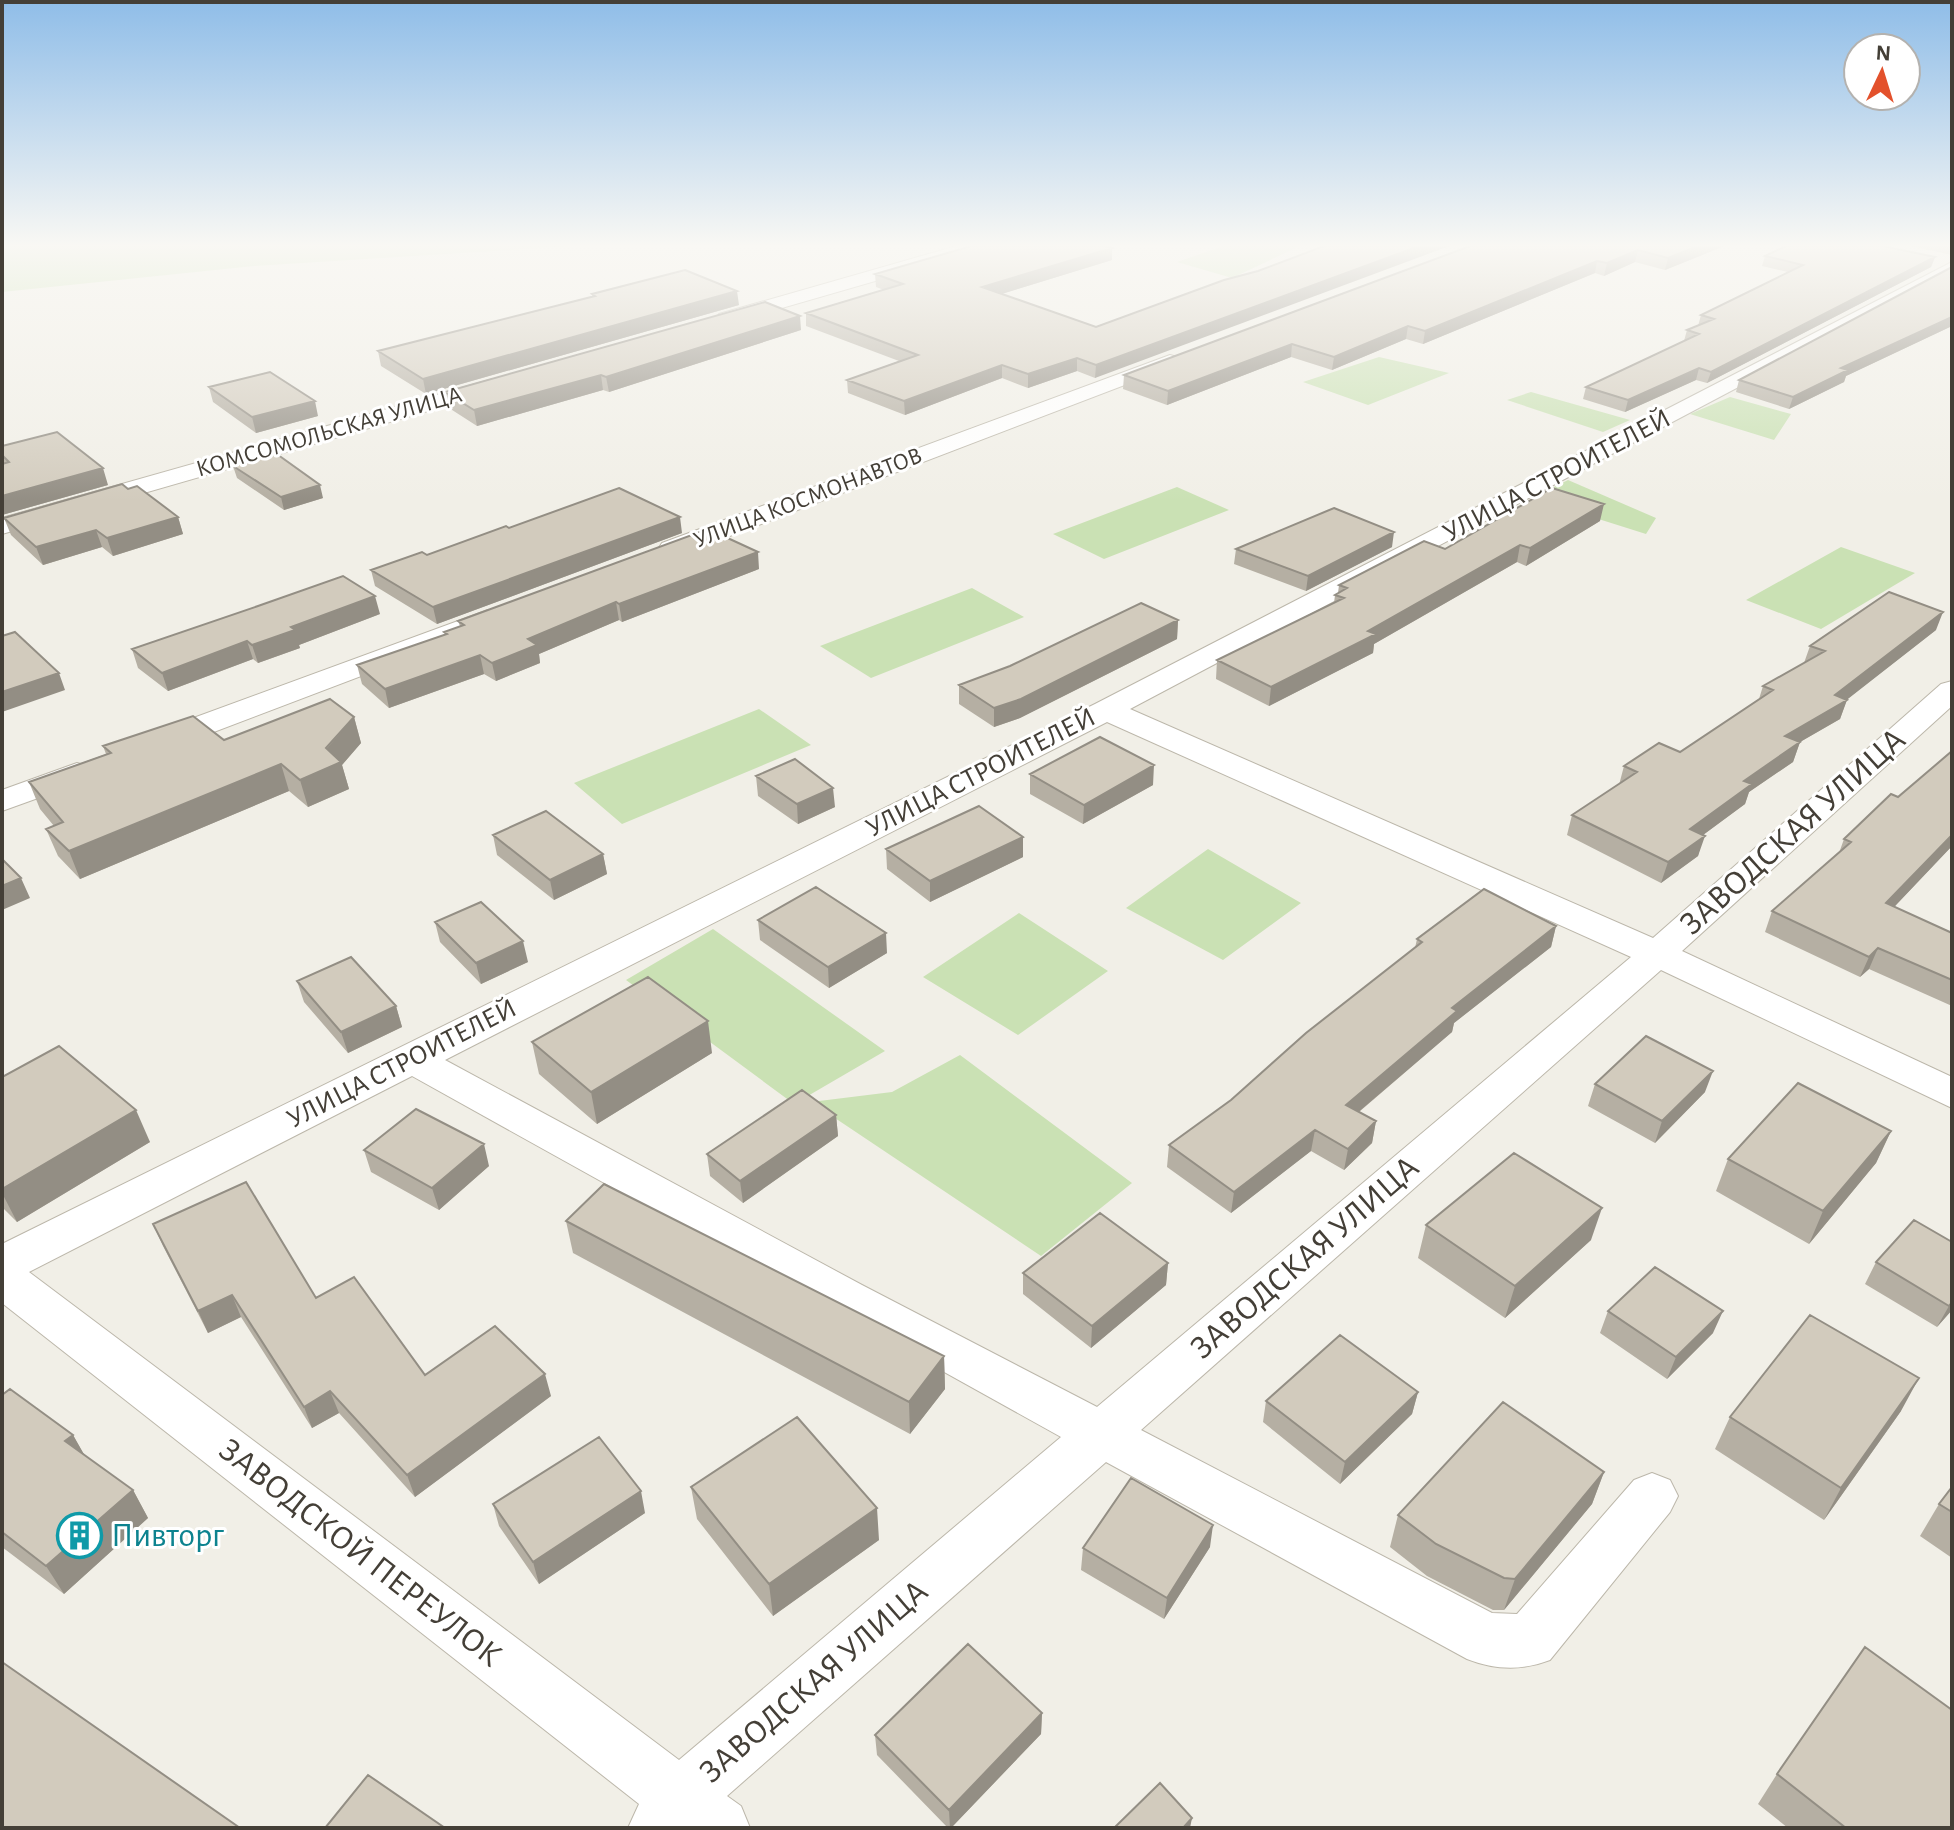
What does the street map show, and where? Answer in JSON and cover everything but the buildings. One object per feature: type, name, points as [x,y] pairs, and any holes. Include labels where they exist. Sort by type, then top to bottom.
[{"type":"street","name":"УЛИЦА СТРОИТЕЛЕЙ","points":[[2,1265],[1106,710],[1611,448],[1823,330]]},
{"type":"street","name":"УЛИЦА КОСМОНАВТОВ","points":[[643,559],[1195,352]]},
{"type":"street","name":"КОМСОМОЛЬСКАЯ УЛИЦА","points":[[2,526],[521,377]]},
{"type":"street","points":[[136,750],[509,610]]},
{"type":"street","name":"ЗАВОДСКАЯ УЛИЦА","points":[[686,1818],[1101,1434],[1657,954],[1952,690]]},
{"type":"street","points":[[1106,710],[1657,954],[1952,1094]]},
{"type":"street","points":[[2,801],[106,761]]},
{"type":"street","points":[[412,1059],[832,1290],[1487,1640],[1530,1641],[1652,1496]]},
{"type":"street","name":"ЗАВОДСКОЙ ПЕРЕУЛОК","points":[[2,1277],[686,1818]]},
{"type":"green space","points":[[1379,357],[1449,373],[1368,405],[1303,382]]},
{"type":"green space","points":[[1531,392],[1630,420],[1603,432],[1507,400]]},
{"type":"green space","points":[[1730,397],[1791,414],[1774,440],[1690,414]]},
{"type":"green space","points":[[1568,480],[1656,518],[1646,534],[1532,498]]},
{"type":"green space","points":[[1177,487],[1229,510],[1104,559],[1053,534]]},
{"type":"green space","points":[[1841,547],[1915,573],[1821,629],[1746,600]]},
{"type":"green space","points":[[972,588],[1024,617],[871,678],[820,646]]},
{"type":"green space","points":[[759,709],[811,745],[622,824],[574,783]]},
{"type":"green space","points":[[1208,849],[1301,903],[1223,960],[1126,908]]},
{"type":"green space","points":[[1019,913],[1108,971],[1018,1035],[923,977]]},
{"type":"green space","points":[[713,929],[885,1051],[794,1104],[626,980]]},
{"type":"green space","points":[[960,1055],[1132,1183],[1041,1256],[811,1102],[892,1092]]},
{"type":"place","name":"Пивторг","points":[[80,1536]]}]
